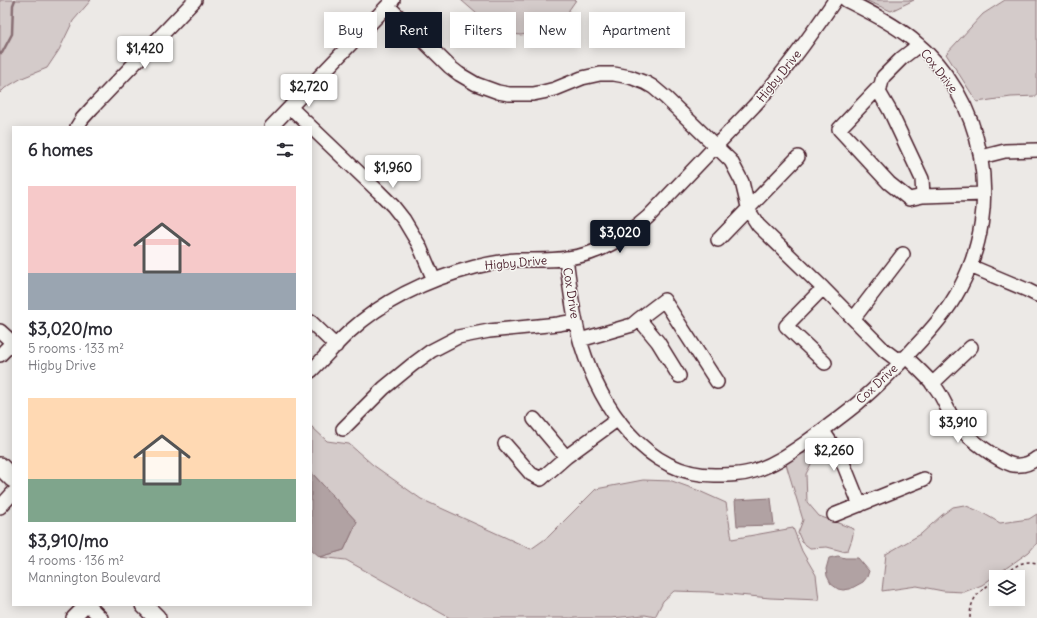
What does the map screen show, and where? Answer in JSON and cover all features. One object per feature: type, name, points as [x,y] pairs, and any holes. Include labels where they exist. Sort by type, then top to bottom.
[{"type":"main road","points":[[0,466],[12,478]]},
{"type":"main road","points":[[145,606],[157,618]]},
{"type":"street","points":[[78,126],[92,108],[196,0]]},
{"type":"street","name":"Higby Drive","points":[[312,370],[350,332],[378,309],[400,296],[434,280],[455,272],[500,262],[566,258],[584,255],[615,242],[631,232],[648,217],[754,106],[800,51],[835,0]]},
{"type":"street","name":"Cox Drive","points":[[566,258],[575,321],[587,360],[598,385],[618,419],[633,438],[646,450],[677,468],[692,473],[730,475],[755,470],[771,464],[788,455],[822,431],[865,397],[891,373],[925,336],[950,306],[960,289],[976,249],[981,228],[984,207],[984,186],[978,141],[970,118],[960,97],[941,69],[919,45],[890,24],[846,0]]},
{"type":"street","points":[[272,126],[391,3],[450,67],[476,84],[498,92],[509,94],[543,92],[555,89],[582,78],[614,74],[630,77],[642,82],[653,87],[666,98],[731,161],[742,182],[748,210],[758,225],[854,318],[884,350],[896,358],[906,357],[927,377],[937,389],[952,417],[968,436],[1000,459],[1013,465],[1027,464],[1037,458]]},
{"type":"street","points":[[919,45],[902,58],[883,77],[879,92],[890,111],[922,179],[923,196]]},
{"type":"street","points":[[881,85],[838,129],[889,183],[909,199],[923,196],[984,194]]},
{"type":"street","points":[[290,107],[310,126]]},
{"type":"street","points":[[312,128],[379,192],[404,220],[419,245],[434,280]]},
{"type":"street","points":[[981,157],[1005,151],[1037,150]]},
{"type":"street","points":[[718,240],[798,157]]},
{"type":"street","points":[[854,318],[903,254]]},
{"type":"street","points":[[970,266],[1037,295]]},
{"type":"street","points":[[823,288],[786,326],[825,363]]},
{"type":"street","points":[[580,340],[632,325],[664,300],[717,382]]},
{"type":"street","points":[[639,319],[658,342],[679,376]]},
{"type":"street","points":[[343,429],[384,388],[412,365],[431,352],[458,337],[488,331],[575,321]]},
{"type":"street","points":[[312,323],[336,346]]},
{"type":"street","points":[[0,331],[12,342]]},
{"type":"street","points":[[0,355],[12,344]]},
{"type":"street","points":[[932,384],[971,347]]},
{"type":"street","points":[[534,419],[566,457]]},
{"type":"street","points":[[505,444],[531,474],[541,479],[566,457],[618,419]]},
{"type":"street","points":[[822,431],[843,463],[860,505]]},
{"type":"street","points":[[834,515],[924,479]]},
{"type":"street","points":[[0,507],[12,494]]},
{"type":"street","points":[[73,618],[86,606]]},
{"type":"street","points":[[88,606],[101,618]]},
{"type":"path","points":[[1010,570],[1021,563],[1029,561],[1037,563]]},
{"type":"path","points":[[970,618],[970,610],[975,598],[989,585]]},
{"type":"shaded area","points":[[0,0],[91,0],[73,21],[59,50],[47,68],[22,78],[5,88],[0,93]]},
{"type":"shaded area","points":[[461,0],[576,0],[569,12],[524,12],[524,35],[516,34],[516,12],[475,12]]},
{"type":"shaded area","points":[[865,0],[914,0],[891,11]]},
{"type":"shaded area","points":[[1005,0],[1037,0],[1037,96],[1011,97],[977,102],[946,54],[983,14]]},
{"type":"shaded area","points":[[312,427],[327,441],[349,444],[373,465],[421,499],[531,549],[548,537],[596,489],[643,480],[672,481],[726,503],[732,539],[793,528],[802,551],[816,575],[819,600],[674,591],[663,601],[655,617],[645,615],[611,618],[450,618],[346,560],[320,557],[344,550],[357,522],[312,473]]},
{"type":"shaded area","points":[[805,453],[813,454],[812,462],[806,474],[807,502],[819,516],[854,529],[848,550],[842,551],[827,547],[810,548],[802,542],[798,533],[803,520],[786,464],[794,456]]},
{"type":"shaded area","points":[[312,473],[357,522],[344,550],[320,557],[312,550]]},
{"type":"shaded area","points":[[771,498],[774,525],[737,526],[735,500]]},
{"type":"shaded area","points":[[964,505],[981,512],[1000,523],[1029,519],[1037,514],[1037,543],[1029,552],[1003,570],[989,570],[989,580],[982,585],[964,592],[943,591],[917,586],[882,591],[886,554],[921,534],[953,507]]},
{"type":"shaded area","points":[[838,556],[845,558],[858,558],[869,571],[863,582],[850,589],[843,590],[838,589],[831,584],[827,576],[826,569],[829,558]]},
{"type":"waterway","points":[[0,53],[2,53],[12,34],[13,5],[15,0]]}]
